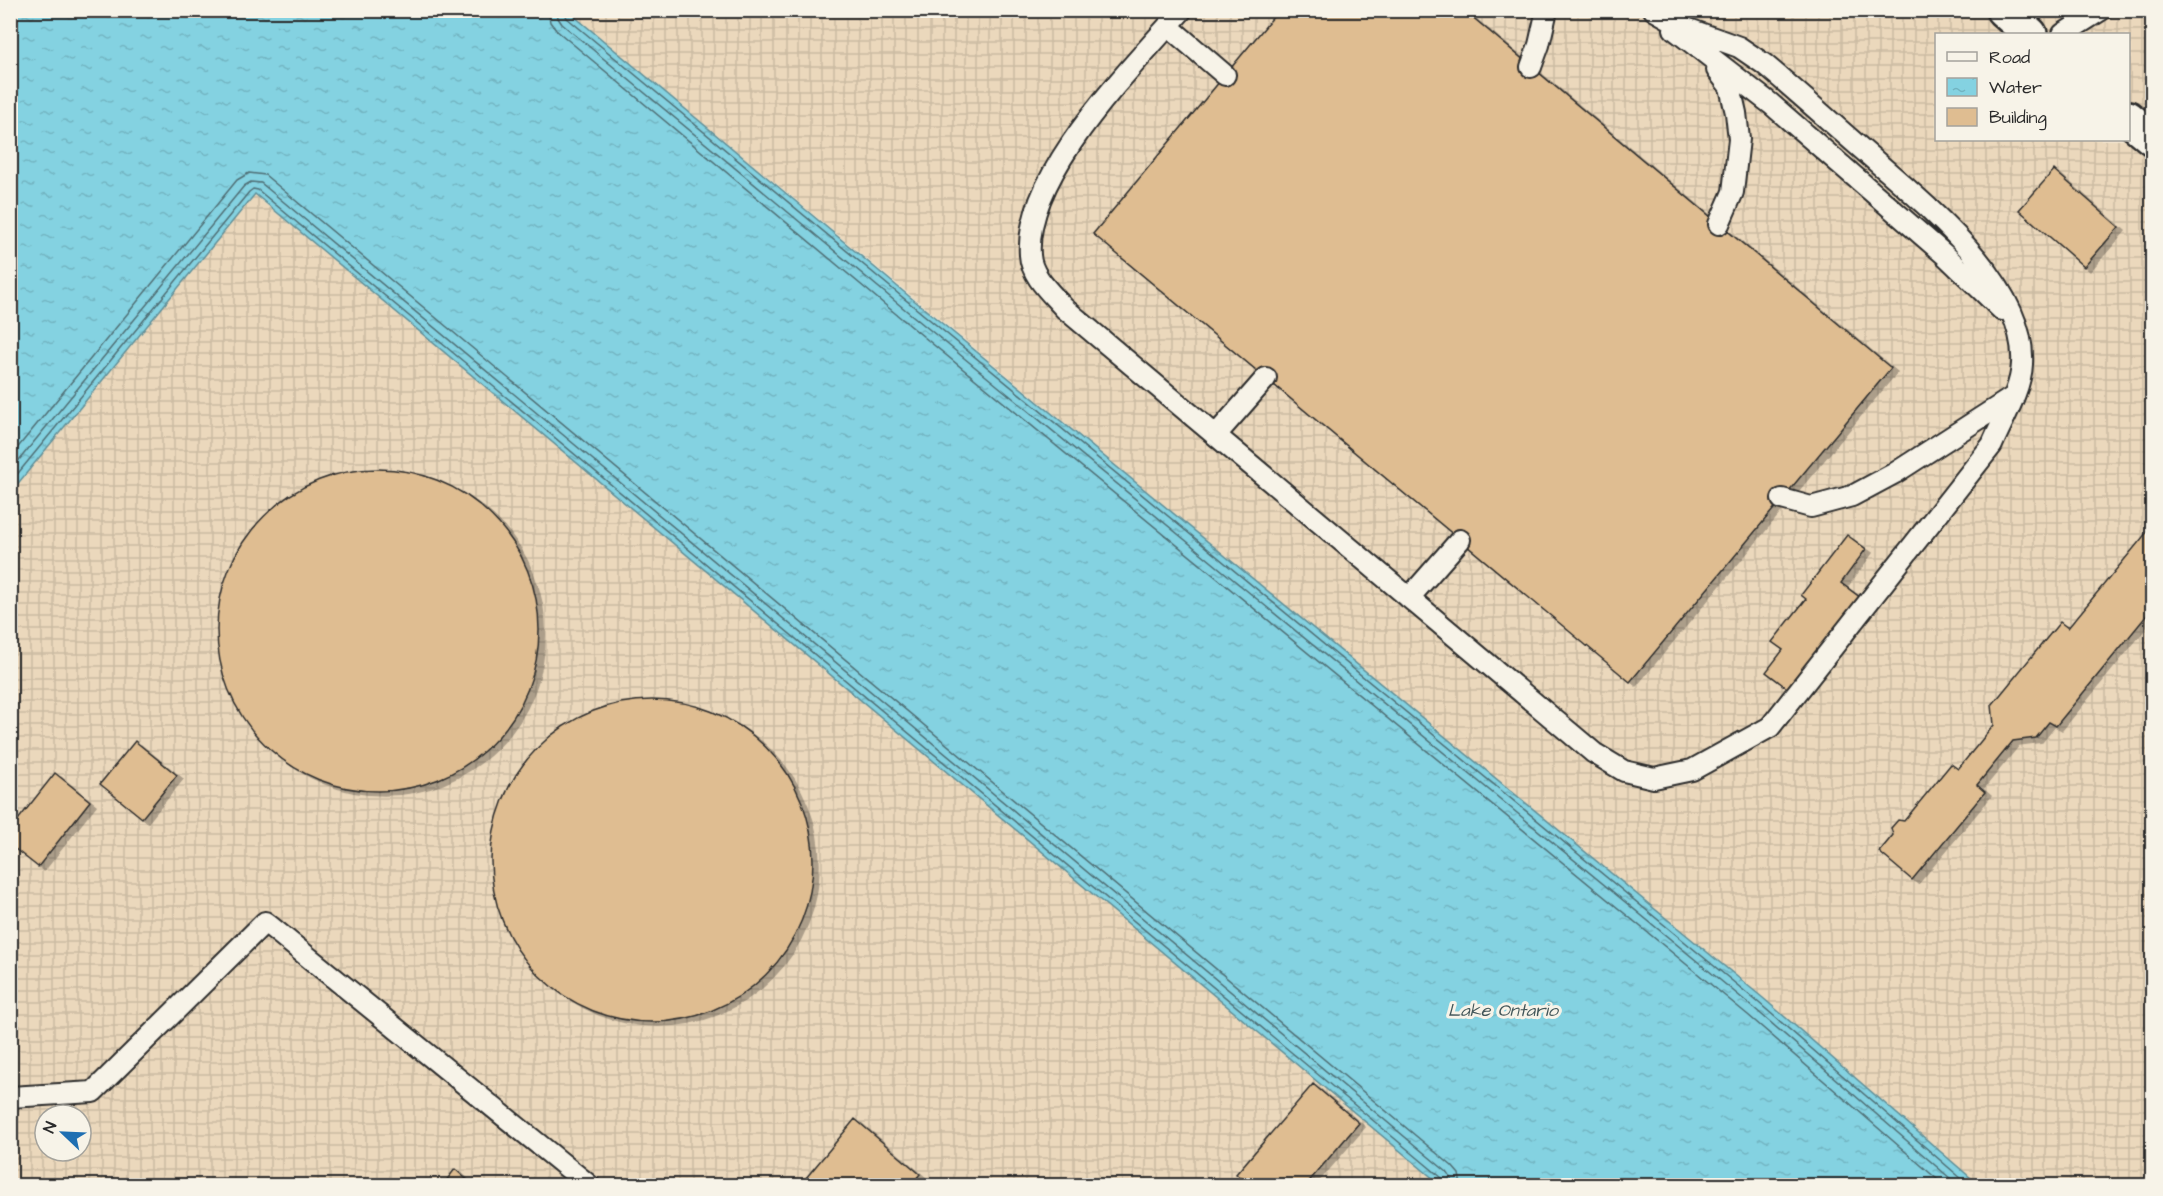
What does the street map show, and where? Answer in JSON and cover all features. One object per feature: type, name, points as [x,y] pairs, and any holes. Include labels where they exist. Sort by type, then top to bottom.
[{"type":"street","points":[[2003,10],[2029,33]]},
{"type":"street","points":[[2130,120],[2152,138]]},
{"type":"lane","points":[[1182,10],[1071,142],[1042,197],[1033,223],[1030,255],[1034,270],[1064,308],[1594,753],[1624,771],[1654,778],[1692,770],[1770,727],[1992,445],[2013,397],[2022,366],[2022,347],[2018,332],[2001,292],[1986,270],[1928,208],[1764,64],[1739,47],[1686,28],[1654,10]]},
{"type":"lane","points":[[1531,67],[1547,10]]},
{"type":"lane","points":[[1649,10],[1772,104],[1945,255],[2001,307],[2018,332]]},
{"type":"lane","points":[[2064,33],[2101,10]]},
{"type":"lane","points":[[1168,26],[1225,75]]},
{"type":"lane","points":[[1704,53],[1730,87],[1739,139],[1733,192],[1719,224]]},
{"type":"lane","points":[[1215,435],[1266,378]]},
{"type":"lane","points":[[1782,499],[1811,507],[1852,496],[1895,473],[2013,397]]},
{"type":"lane","points":[[1409,598],[1460,540]]},
{"type":"lane","points":[[10,1097],[93,1092],[265,922],[590,1185]]},
{"type":"shaded area","points":[[568,11],[2152,11],[2152,1185],[1979,1185],[1854,1077]]},
{"type":"shaded area","points":[[254,194],[1441,1185],[11,1186],[11,492]]},
{"type":"water","name":"Lake Ontario","points":[[11,10],[568,11],[904,292],[1763,998],[1979,1185],[1441,1185],[255,194],[11,492]]},
{"type":"building","points":[[1279,10],[1464,10],[1891,368],[1630,682],[1093,234]]},
{"type":"building","points":[[2054,170],[2119,227],[2084,267],[2019,210]]},
{"type":"building","points":[[378,469],[409,472],[440,481],[467,496],[492,516],[512,541],[527,568],[536,599],[539,630],[536,661],[527,692],[512,719],[492,744],[467,764],[440,779],[409,788],[378,791],[347,788],[316,779],[289,764],[264,744],[244,719],[229,692],[220,661],[217,630],[220,599],[229,568],[244,541],[264,516],[289,496],[316,481],[347,472]]},
{"type":"building","points":[[2152,526],[2152,609],[2056,726],[2049,722],[2036,738],[2013,741],[1977,785],[1985,792],[1912,880],[1879,852],[1893,835],[1891,828],[1898,820],[1904,821],[1951,764],[1958,769],[1994,725],[1992,705],[2060,622],[2068,628]]},
{"type":"building","points":[[1847,535],[1866,549],[1841,583],[1861,598],[1791,691],[1766,672],[1783,650],[1772,642],[1806,599],[1801,595]]},
{"type":"building","points":[[652,700],[683,703],[714,712],[741,727],[766,747],[786,772],[801,799],[810,830],[813,861],[810,892],[801,923],[786,950],[766,975],[741,995],[714,1010],[683,1019],[652,1022],[621,1019],[590,1010],[563,995],[538,975],[518,950],[503,923],[494,892],[491,861],[494,830],[503,799],[518,772],[538,747],[563,727],[590,712],[621,703]]},
{"type":"building","points":[[135,741],[177,775],[142,818],[100,784]]},
{"type":"building","points":[[55,773],[90,801],[38,867],[10,845],[10,830]]},
{"type":"building","points":[[1313,1084],[1359,1123],[1305,1186],[1250,1186],[1236,1174]]},
{"type":"building","points":[[855,1119],[920,1174],[912,1184],[913,1186],[803,1186],[801,1184]]},
{"type":"building","points":[[455,1169],[474,1186],[442,1186]]}]
